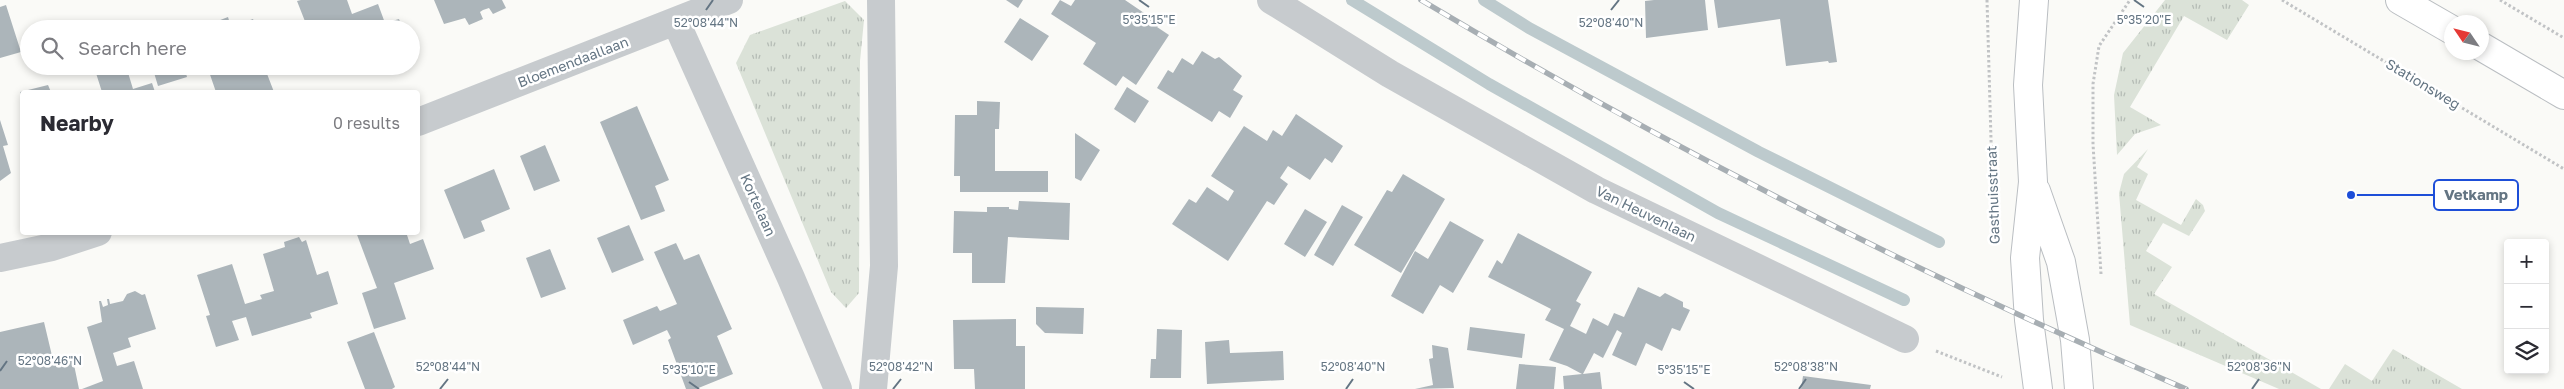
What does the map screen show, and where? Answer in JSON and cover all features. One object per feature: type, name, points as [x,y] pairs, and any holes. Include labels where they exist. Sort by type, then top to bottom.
[{"type":"main road","points":[[2034,0],[2028,85],[2033,182],[2026,258],[2029,320],[2038,389]]},
{"type":"main road","points":[[2400,0],[2444,25]]},
{"type":"main road","points":[[2489,51],[2564,95]]},
{"type":"main road","points":[[2033,182],[2061,262],[2074,340],[2079,389]]},
{"type":"street","name":"Bloemendaallaan","points":[[420,121],[729,0]]},
{"type":"street","points":[[873,389],[884,266],[880,0]]},
{"type":"street","name":"Van Heuvenlaan","points":[[1271,0],[1390,74],[1596,190],[1905,339]]},
{"type":"street","name":"Kortelaan","points":[[676,22],[791,278],[838,389]]},
{"type":"street","points":[[0,258],[52,247],[89,235]]},
{"type":"path","name":"Gasthuisstraat","points":[[1986,0],[1993,218]]},
{"type":"path","points":[[2102,281],[2093,144],[2092,84],[2099,46],[2130,0]]},
{"type":"path","name":"Stationsweg","points":[[2282,0],[2564,169]]},
{"type":"path","points":[[2500,0],[2564,38]]},
{"type":"path","points":[[1905,339],[2038,389]]},
{"type":"path","points":[[2000,367],[2001,383]]},
{"type":"green space","points":[[2165,0],[2242,0],[2249,5],[2227,40],[2184,16],[2130,107],[2161,125],[2135,134],[2117,155],[2114,95],[2123,53]]},
{"type":"green space","points":[[845,1],[864,20],[860,61],[859,293],[846,308],[831,292],[736,63],[750,35]]},
{"type":"green space","points":[[2148,149],[2137,167],[2148,174],[2136,200],[2181,225],[2196,199],[2203,205],[2205,211],[2189,236],[2163,223],[2146,251],[2172,267],[2154,294],[2321,389],[2279,389],[2130,325],[2119,193],[2124,174]]},
{"type":"green space","points":[[2393,349],[2462,389],[2329,389],[2345,364],[2372,381]]},
{"type":"building","points":[[347,0],[352,14],[378,4],[384,20],[304,20],[297,1]]},
{"type":"building","points":[[434,0],[502,0],[506,8],[493,14],[489,8],[483,10],[480,12],[483,19],[469,25],[465,18],[444,24]]},
{"type":"building","points":[[1006,0],[1023,0],[1018,8]]},
{"type":"building","points":[[1060,0],[1071,6],[1075,0],[1125,0],[1147,15],[1146,17],[1159,25],[1157,27],[1169,35],[1136,85],[1123,76],[1116,86],[1083,64],[1096,43],[1051,14]]},
{"type":"building","points":[[1705,0],[1708,30],[1646,38],[1645,1]]},
{"type":"building","points":[[1714,0],[1828,0],[1837,62],[1829,63],[1828,61],[1786,66],[1780,19],[1718,28]]},
{"type":"building","points":[[6,5],[20,52],[0,58],[0,7]]},
{"type":"building","points":[[1020,18],[1049,36],[1032,61],[1004,42]]},
{"type":"building","points":[[1202,51],[1215,59],[1219,57],[1242,76],[1233,90],[1243,96],[1230,118],[1219,111],[1212,122],[1157,88],[1168,70],[1173,73],[1182,58],[1193,65]]},
{"type":"building","points":[[97,75],[129,75],[133,89],[152,83],[154,90],[101,90]]},
{"type":"building","points":[[155,75],[186,75],[187,77],[158,86]]},
{"type":"building","points":[[210,75],[267,75],[273,90],[215,90]]},
{"type":"building","points":[[48,85],[50,90],[28,90]]},
{"type":"building","points":[[1127,87],[1149,101],[1135,123],[1114,109]]},
{"type":"building","points":[[977,101],[1000,102],[999,129],[995,129],[995,171],[1048,171],[1048,192],[960,192],[960,176],[954,176],[955,115],[977,115]]},
{"type":"building","points":[[637,106],[669,180],[655,186],[665,211],[641,220],[600,122]]},
{"type":"building","points":[[1296,114],[1343,146],[1332,163],[1325,158],[1310,180],[1288,166],[1280,178],[1288,184],[1274,205],[1267,201],[1228,261],[1172,224],[1189,199],[1196,203],[1207,187],[1228,201],[1234,191],[1211,176],[1244,126],[1267,141],[1273,130],[1282,136]]},
{"type":"building","points":[[0,120],[8,145],[3,146],[11,173],[0,181]]},
{"type":"building","points":[[1075,133],[1100,150],[1081,181],[1075,178]]},
{"type":"building","points":[[545,145],[560,181],[534,191],[520,156]]},
{"type":"building","points":[[494,169],[510,209],[481,221],[485,231],[464,239],[444,190]]},
{"type":"building","points":[[1403,174],[1445,199],[1401,273],[1354,245],[1387,190],[1392,192]]},
{"type":"building","points":[[1019,201],[1070,203],[1069,240],[1008,237],[1005,283],[972,283],[972,253],[953,253],[954,211],[987,212],[987,207],[1009,207],[1009,209],[1018,210]]},
{"type":"building","points":[[1342,205],[1363,217],[1333,266],[1314,255]]},
{"type":"building","points":[[1305,209],[1327,222],[1305,257],[1284,244]]},
{"type":"building","points":[[1450,221],[1484,240],[1453,293],[1440,285],[1423,314],[1391,296],[1415,251],[1428,259]]},
{"type":"building","points":[[629,225],[644,260],[612,273],[597,238]]},
{"type":"building","points":[[1518,233],[1592,272],[1576,301],[1581,304],[1570,326],[1586,334],[1593,318],[1608,326],[1614,313],[1624,317],[1638,287],[1660,297],[1665,293],[1683,302],[1683,307],[1690,310],[1680,331],[1672,328],[1662,351],[1646,343],[1636,366],[1612,355],[1622,333],[1617,330],[1603,358],[1594,353],[1583,374],[1600,372],[1602,389],[1564,389],[1563,376],[1582,374],[1567,366],[1549,360],[1564,329],[1545,320],[1551,309],[1488,277],[1497,260],[1502,264]]},
{"type":"building","points":[[357,235],[407,235],[410,244],[423,239],[434,269],[394,283],[406,319],[374,329],[362,293],[377,288]]},
{"type":"building","points":[[299,237],[302,242],[306,240],[317,275],[328,271],[338,304],[310,313],[312,318],[252,336],[246,317],[232,321],[239,340],[216,347],[206,316],[210,315],[197,275],[232,264],[245,304],[262,299],[260,295],[274,291],[263,254],[285,247],[284,242]]},
{"type":"building","points":[[676,243],[684,260],[699,254],[732,329],[717,336],[733,374],[696,389],[686,389],[668,340],[671,338],[667,330],[633,345],[623,320],[657,306],[660,311],[677,304],[654,252]]},
{"type":"building","points":[[550,249],[566,289],[541,298],[526,258]]},
{"type":"building","points":[[135,291],[142,295],[145,294],[156,329],[128,338],[131,347],[113,353],[117,366],[134,361],[143,389],[82,389],[103,381],[87,327],[102,322],[99,301],[101,301],[103,307],[108,305],[107,299],[109,299],[110,304],[123,301],[127,294]]},
{"type":"building","points":[[1036,307],[1084,308],[1083,334],[1045,333],[1036,324]]},
{"type":"building","points":[[1016,319],[1016,346],[1025,346],[1025,389],[975,389],[974,369],[954,369],[953,320]]},
{"type":"building","points":[[44,322],[53,360],[72,355],[79,389],[0,389],[0,332]]},
{"type":"building","points":[[1470,327],[1525,334],[1522,358],[1467,350]]},
{"type":"building","points":[[1157,329],[1182,330],[1181,378],[1150,378],[1151,359],[1156,359]]},
{"type":"building","points":[[374,332],[395,387],[392,389],[365,389],[347,342]]},
{"type":"building","points":[[1229,340],[1230,353],[1283,351],[1284,380],[1207,384],[1205,342]]},
{"type":"building","points":[[1432,345],[1448,348],[1454,388],[1415,389],[1433,385],[1429,359],[1433,358]]},
{"type":"building","points":[[1519,364],[1556,367],[1554,389],[1516,389]]},
{"type":"building","points":[[1803,376],[1871,385],[1870,389],[1801,389]]},
{"type":"waterway","points":[[1352,0],[1489,84],[1718,213],[1904,300]]},
{"type":"waterway","points":[[1484,0],[1529,28],[1759,152],[1939,242]]},
{"type":"railway","points":[[1421,0],[1607,107],[1797,207],[1990,301],[2186,389]]},
{"type":"place","name":"Vetkamp","points":[[2351,195]]}]
